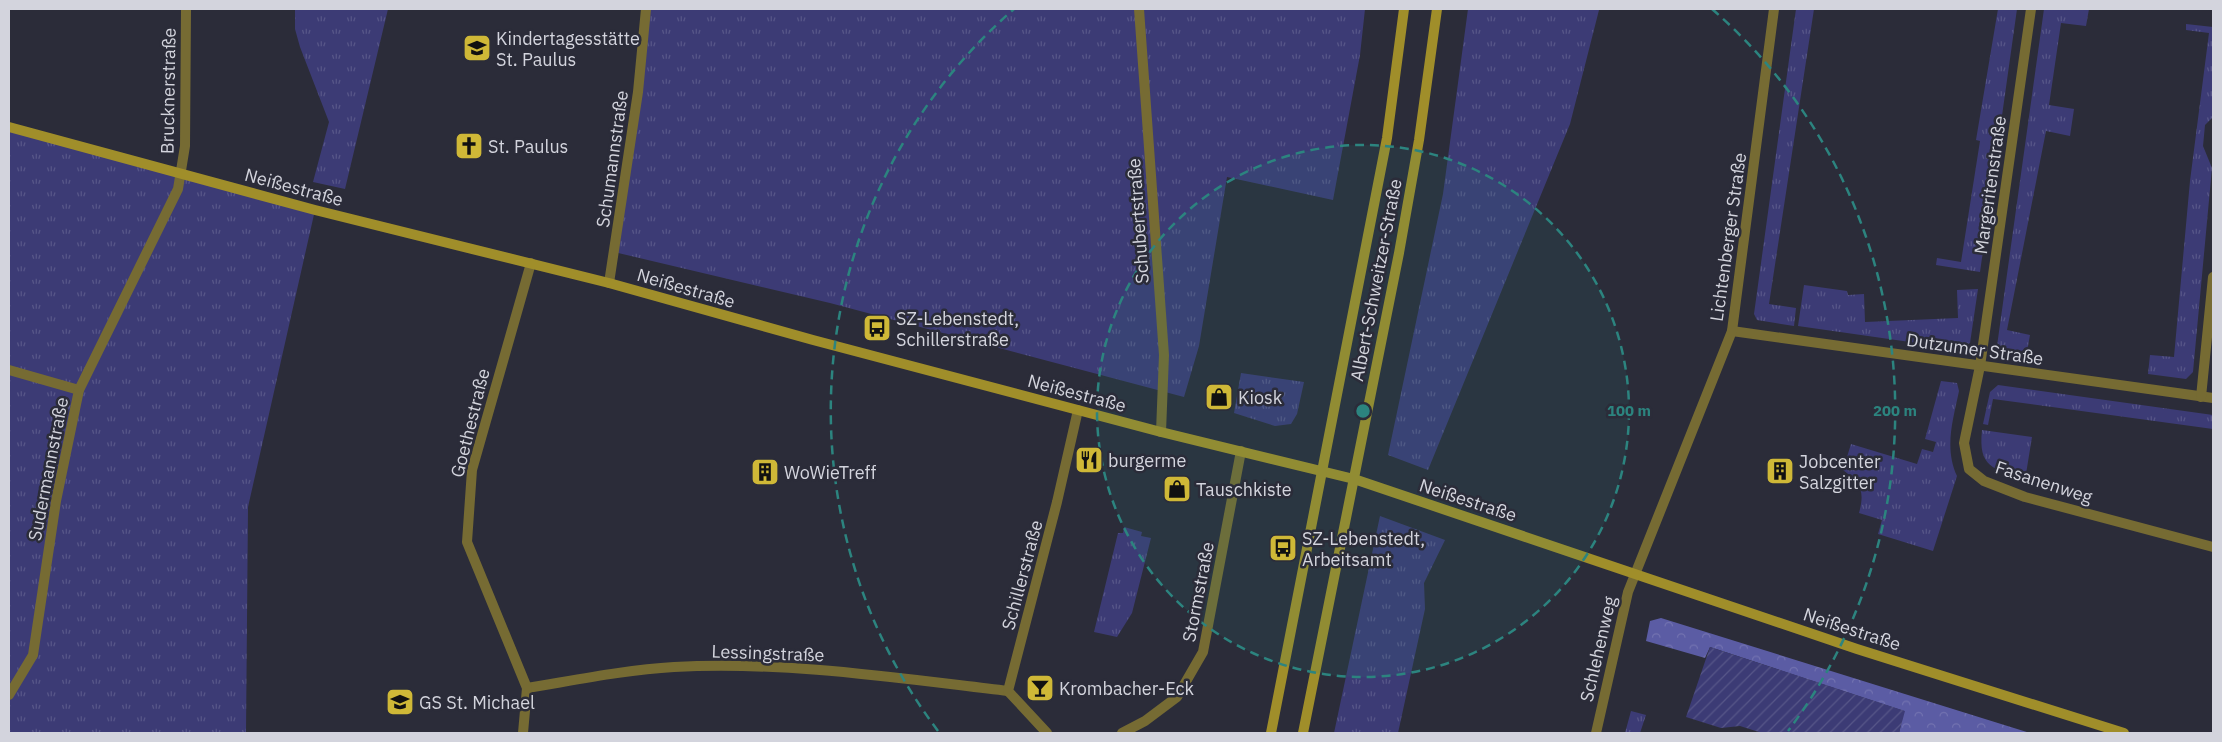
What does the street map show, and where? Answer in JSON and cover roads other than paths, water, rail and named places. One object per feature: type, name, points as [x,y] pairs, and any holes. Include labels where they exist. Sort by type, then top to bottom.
[{"type":"street","name":"Brucknerstraße","points":[[181,174],[185,146],[186,9]]},
{"type":"street","name":"Schumannstraße","points":[[609,283],[638,92],[646,9]]},
{"type":"street","name":"Schubertstraße","points":[[1140,9],[1164,355],[1161,432]]},
{"type":"street","name":"Albert-Schweitzer-Straße","points":[[1271,733],[1387,138],[1404,9]]},
{"type":"street","name":"Albert-Schweitzer-Straße","points":[[1303,733],[1412,178],[1437,9]]},
{"type":"street","name":"Lichtenberger Straße","points":[[1635,572],[1732,331],[1774,9]]},
{"type":"street","name":"Margeritenstraße","points":[[1980,366],[2031,9]]},
{"type":"street","name":"Neißestraße","points":[[9,127],[315,210],[531,262],[813,340],[1161,432],[1354,479],[1635,572],[1858,649],[2124,733]]},
{"type":"street","name":"Sudermannstraße","points":[[9,696],[34,655],[56,501],[79,390],[178,189],[181,174]]},
{"type":"street","name":"Goethestraße","points":[[523,733],[527,688],[467,542],[472,470],[531,262]]},
{"type":"street","points":[[2201,397],[2213,277]]},
{"type":"street","name":"Dutzumer Straße","points":[[1732,331],[2213,398]]},
{"type":"street","name":"Fasanenweg","points":[[1980,366],[1964,443],[1969,469],[1984,481],[2025,497],[2213,546]]},
{"type":"street","points":[[9,370],[79,390]]},
{"type":"street","name":"Schillerstraße","points":[[1008,690],[1057,502],[1078,410]]},
{"type":"street","name":"Stormstraße","points":[[1122,733],[1145,721],[1177,697],[1203,652],[1241,451]]},
{"type":"street","name":"Schlehenweg","points":[[1596,733],[1619,626],[1635,572]]},
{"type":"street","name":"Lessingstraße","points":[[527,688],[674,667],[757,666],[844,672],[1008,690]]},
{"type":"street","points":[[1008,690],[1047,733]]},
{"type":"place","name":"Kindertagesstätte St. Paulus","points":[[477,48]]},
{"type":"place","name":"St. Paulus","points":[[469,146]]},
{"type":"place","name":"SZ-Lebenstedt, Schillerstraße","points":[[877,328]]},
{"type":"place","name":"Kiosk","points":[[1219,397]]},
{"type":"place","name":"burgerme","points":[[1089,460]]},
{"type":"place","name":"Jobcenter Salzgitter","points":[[1780,471]]},
{"type":"place","name":"WoWieTreff","points":[[765,472]]},
{"type":"place","name":"Tauschkiste","points":[[1177,489]]},
{"type":"place","name":"SZ-Lebenstedt, Arbeitsamt","points":[[1283,548]]},
{"type":"place","name":"Krombacher-Eck","points":[[1040,688]]},
{"type":"place","name":"GS St. Michael","points":[[400,702]]}]
